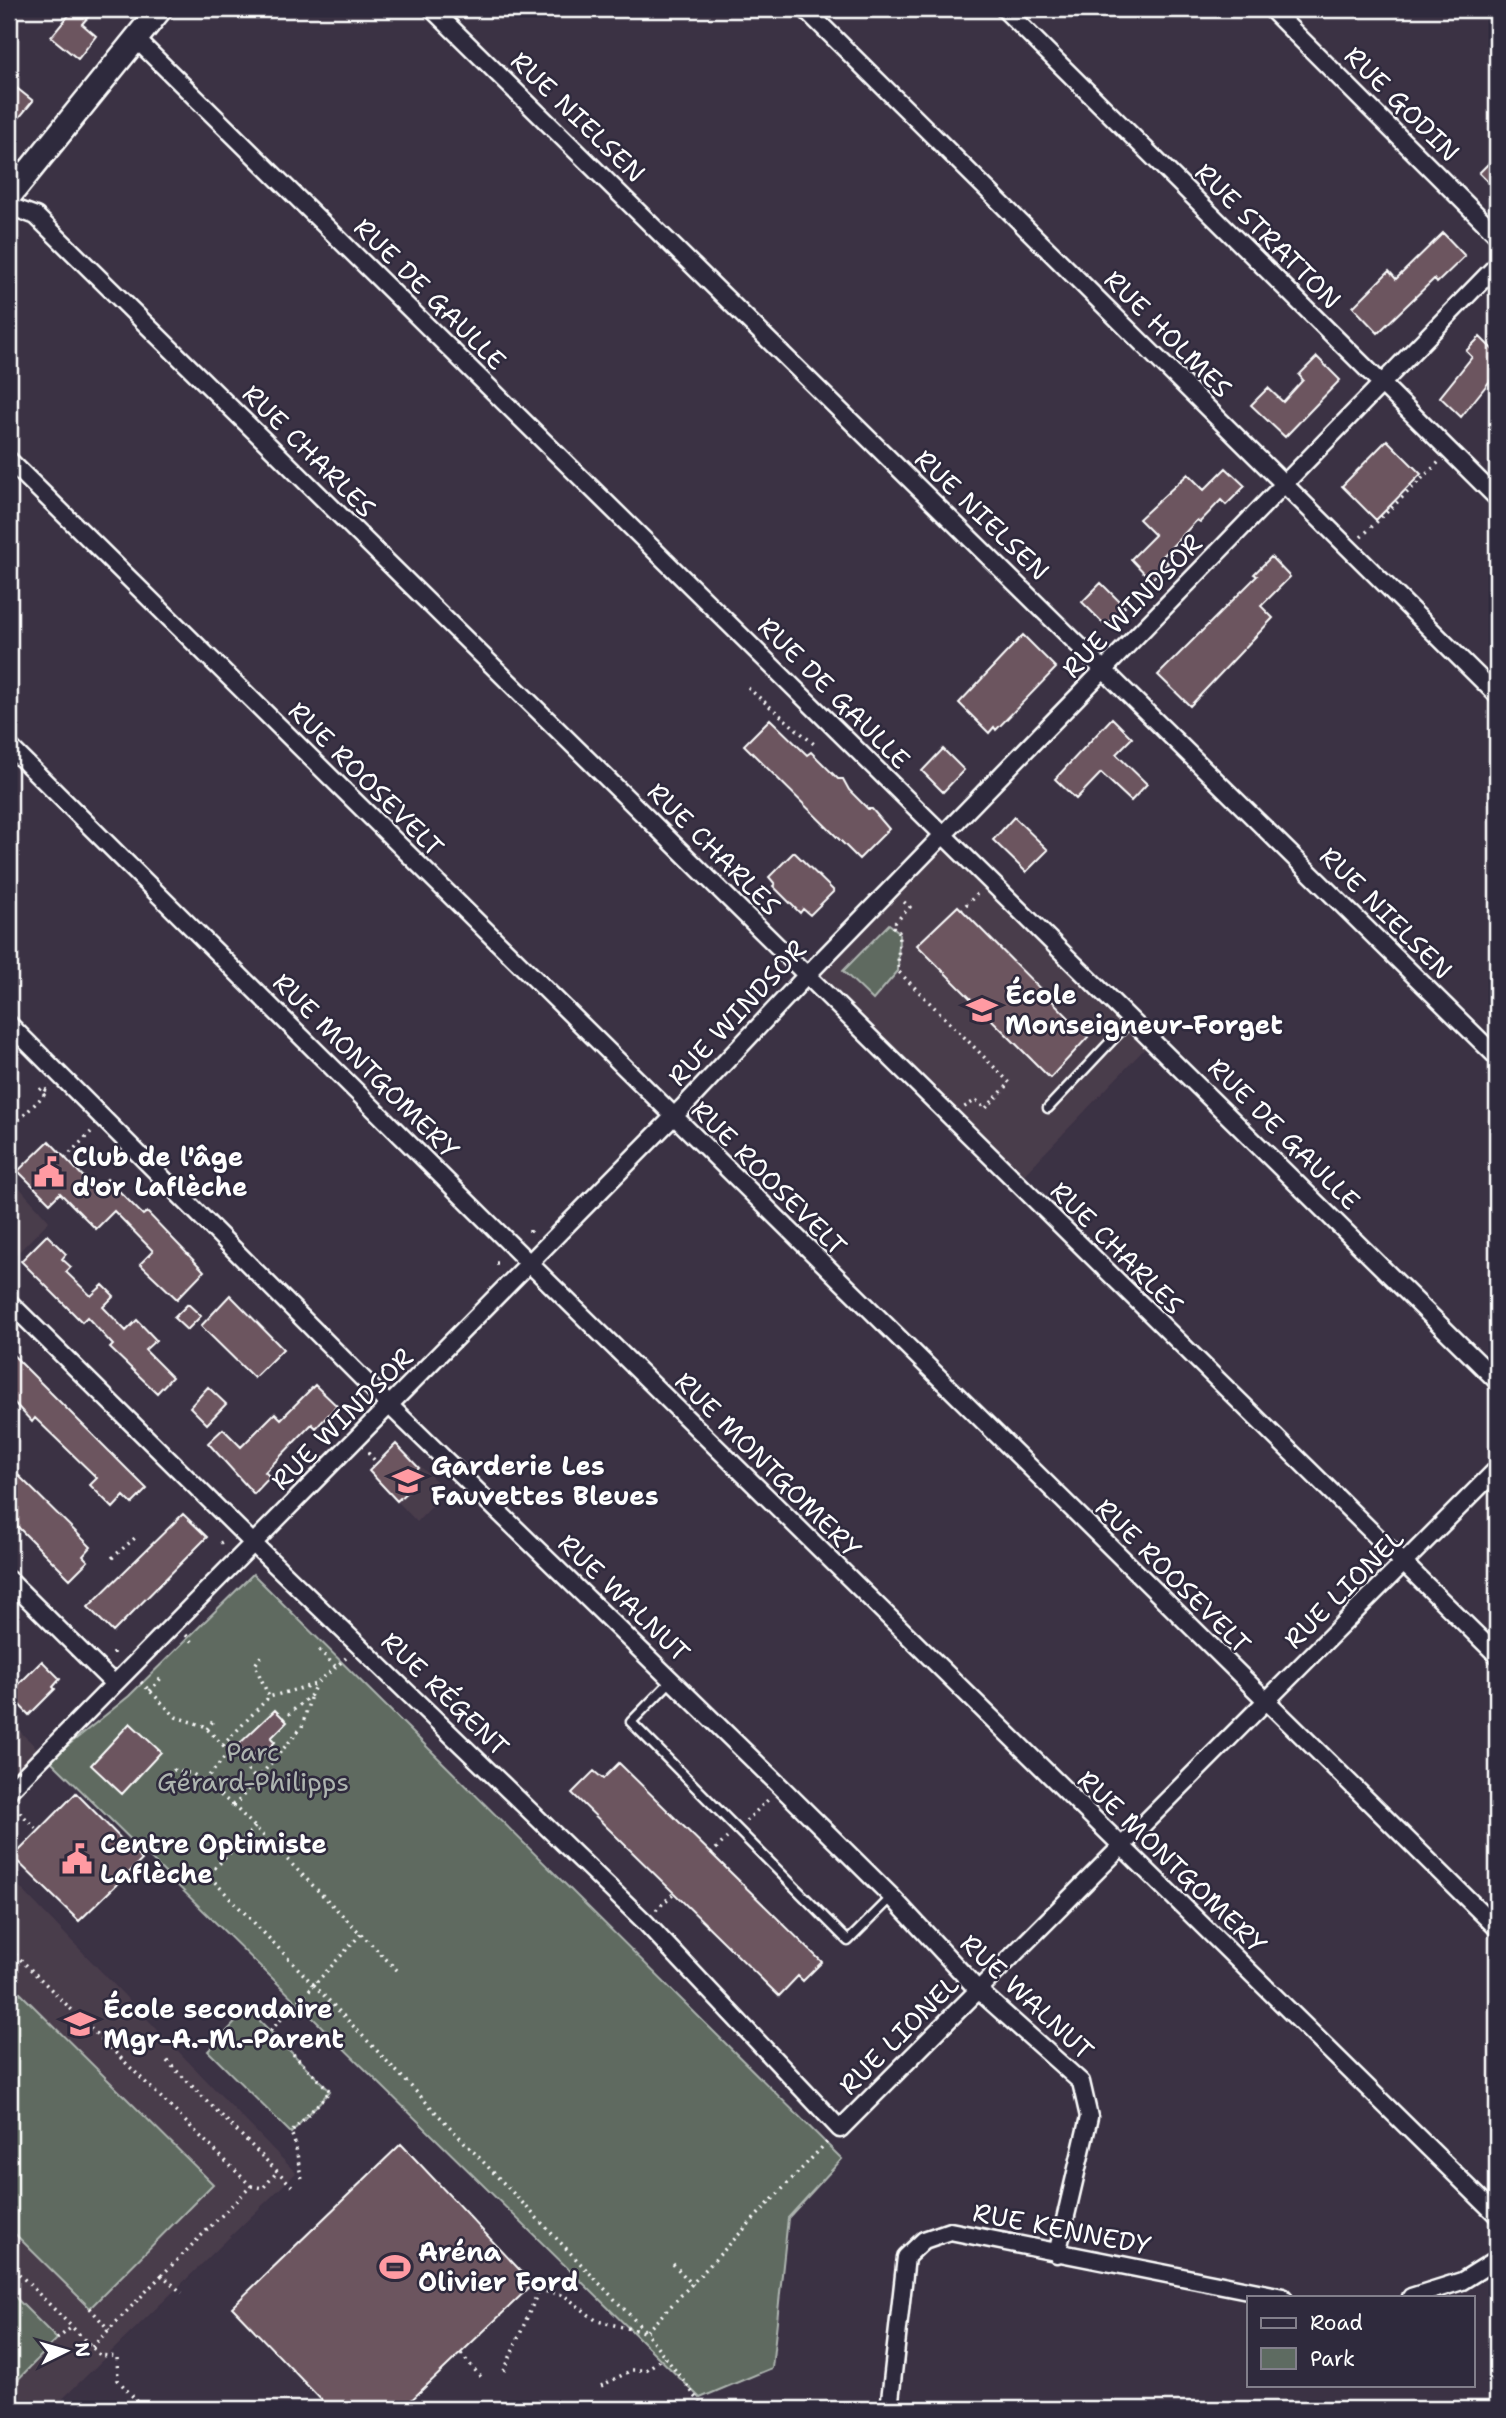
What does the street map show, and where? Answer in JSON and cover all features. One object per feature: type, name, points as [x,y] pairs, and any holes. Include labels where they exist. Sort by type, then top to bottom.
[{"type":"main road","points":[[9,196],[160,9]]},
{"type":"street","name":"RUE NIELSEN","points":[[432,9],[1497,1057]]},
{"type":"street","name":"RUE HOLMES","points":[[804,9],[1497,695]]},
{"type":"street","name":"RUE STRATTON","points":[[1004,9],[1497,498]]},
{"type":"street","name":"RUE GODIN","points":[[1271,9],[1497,235]]},
{"type":"street","name":"RUE DE GAULLE","points":[[136,39],[1497,1381]]},
{"type":"street","name":"RUE CHARLES","points":[[9,206],[36,216],[1497,1655]]},
{"type":"street","name":"RUE WINDSOR","points":[[11,1798],[114,1684],[673,1117],[807,975],[1497,265]]},
{"type":"street","name":"RUE ROOSEVELT","points":[[9,460],[1497,1928]]},
{"type":"street","name":"RUE MONTGOMERY","points":[[9,746],[529,1264],[1497,2215]]},
{"type":"street","name":"RUE WALNUT","points":[[9,1024],[389,1405],[673,1679],[891,1897],[978,1990],[1081,2082],[1089,2117],[1057,2254]]},
{"type":"street","name":"RUE RÉGENT","points":[[9,1302],[253,1543],[645,1922],[835,2135]]},
{"type":"street","name":"RUE LIONEL","points":[[835,2135],[1497,1469]]},
{"type":"street","points":[[9,1580],[114,1684]]},
{"type":"street","name":"RUE KENNEDY","points":[[889,2409],[906,2257],[924,2240],[950,2231],[1278,2296]]},
{"type":"street","points":[[1414,2296],[1461,2281],[1497,2259]]},
{"type":"lane","points":[[1048,1108],[1132,1019]]},
{"type":"lane","points":[[673,1679],[631,1722],[801,1895],[848,1941],[891,1897]]},
{"type":"path","points":[[1360,538],[1450,451]]},
{"type":"path","points":[[748,688],[814,744]]},
{"type":"path","points":[[961,910],[990,880]]},
{"type":"path","points":[[904,902],[910,907],[892,926],[899,932],[898,971],[1010,1083],[985,1109],[976,1100],[950,1116]]},
{"type":"path","points":[[9,1130],[44,1095],[40,1090],[43,1087],[46,1090],[60,1074]]},
{"type":"path","points":[[65,1158],[105,1119]]},
{"type":"path","points":[[366,1451],[377,1463]]},
{"type":"path","points":[[112,1558],[136,1537]]},
{"type":"path","points":[[185,1633],[194,1643]]},
{"type":"path","points":[[234,1806],[302,1727],[316,1684],[360,1646]]},
{"type":"path","points":[[319,1650],[336,1666]]},
{"type":"path","points":[[261,1656],[255,1665],[269,1697]]},
{"type":"path","points":[[138,1678],[176,1717],[207,1729],[262,1785]]},
{"type":"path","points":[[150,1691],[161,1678]]},
{"type":"path","points":[[223,1745],[269,1697],[316,1684]]},
{"type":"path","points":[[284,1718],[311,1695]]},
{"type":"path","points":[[207,1729],[213,1721]]},
{"type":"path","points":[[204,1782],[229,1752]]},
{"type":"path","points":[[163,1780],[174,1770],[193,1774],[234,1806],[399,1972]]},
{"type":"path","points":[[11,1798],[38,1831]]},
{"type":"path","points":[[255,1827],[208,1875],[239,1904],[646,2332],[705,2409]]},
{"type":"path","points":[[9,1872],[18,1862]]},
{"type":"path","points":[[652,1914],[674,1893]]},
{"type":"path","points":[[302,2178],[295,2156],[296,2144],[291,2133],[330,2091],[270,2031],[361,1934]]},
{"type":"path","points":[[9,1953],[14,1953],[251,2186],[262,2188],[277,2172]]},
{"type":"path","points":[[167,2061],[293,2187]]},
{"type":"path","points":[[646,2332],[835,2135]]},
{"type":"path","points":[[92,2347],[251,2186]]},
{"type":"path","points":[[673,2263],[693,2285]]},
{"type":"path","points":[[9,2264],[100,2355],[117,2357],[118,2380],[144,2409]]},
{"type":"path","points":[[163,2275],[182,2293]]},
{"type":"path","points":[[533,2284],[539,2290],[565,2296],[597,2321],[646,2332]]},
{"type":"path","points":[[504,2371],[539,2290]]},
{"type":"path","points":[[90,2308],[109,2330]]},
{"type":"path","points":[[57,2339],[72,2327]]},
{"type":"path","points":[[461,2354],[481,2377]]},
{"type":"path","points":[[601,2386],[632,2370],[646,2370],[664,2356]]},
{"type":"shaded area","name":"École Monseigneur-Forget","points":[[944,835],[1153,1040],[1016,1183],[807,975]]},
{"type":"shaded area","points":[[9,1176],[49,1221],[9,1262]]},
{"type":"shaded area","name":"Garderie Les Fauvettes Bleues","points":[[396,1444],[447,1491],[417,1522],[369,1471]]},
{"type":"shaded area","points":[[9,1721],[44,1755],[9,1796]]},
{"type":"shaded area","name":"École secondaire Mgr-A.-M.-Parent","points":[[9,1876],[296,2173],[52,2409],[9,2409]]},
{"type":"green space","points":[[889,924],[899,932],[898,971],[873,1000],[843,971]]},
{"type":"green space","name":"Parc Gérard-Philipps","points":[[253,1574],[842,2159],[788,2218],[772,2368],[700,2398],[50,1760],[129,1696]]},
{"type":"green space","points":[[9,1982],[213,2184],[90,2308],[9,2228]]},
{"type":"green space","points":[[248,2009],[330,2091],[291,2133],[208,2051]]},
{"type":"green space","points":[[9,2291],[57,2339],[9,2389]]},
{"type":"building","points":[[74,9],[95,9],[82,24],[96,36],[78,59],[51,37]]},
{"type":"building","points":[[9,82],[33,101],[9,130]]},
{"type":"building","points":[[1497,155],[1497,191],[1479,173]]},
{"type":"building","points":[[1443,233],[1465,256],[1437,283],[1434,279],[1378,333],[1353,307],[1389,271],[1396,279]]},
{"type":"building","points":[[1480,337],[1497,354],[1497,372],[1461,417],[1440,397],[1472,357],[1466,351]]},
{"type":"building","points":[[1317,357],[1340,380],[1285,437],[1251,405],[1268,388],[1283,402],[1303,380],[1299,375]]},
{"type":"building","points":[[1387,440],[1421,474],[1376,520],[1342,486]]},
{"type":"building","points":[[1226,468],[1245,486],[1226,505],[1221,500],[1200,522],[1197,520],[1162,557],[1168,563],[1151,580],[1131,559],[1155,535],[1139,519],[1188,474],[1204,490]]},
{"type":"building","points":[[1271,557],[1290,577],[1261,606],[1273,618],[1190,706],[1158,675],[1257,576],[1254,574]]},
{"type":"building","points":[[1101,583],[1125,607],[1106,626],[1082,602]]},
{"type":"building","points":[[1023,635],[1056,668],[996,730],[994,727],[989,733],[959,703]]},
{"type":"building","points":[[1112,718],[1132,738],[1116,754],[1147,784],[1131,801],[1101,773],[1076,799],[1055,779]]},
{"type":"building","points":[[770,719],[807,755],[811,752],[838,779],[843,779],[849,790],[868,809],[872,809],[889,829],[859,859],[744,745]]},
{"type":"building","points":[[943,749],[964,770],[943,792],[922,771]]},
{"type":"building","points":[[1014,817],[1048,850],[1026,872],[993,840]]},
{"type":"building","points":[[794,852],[834,891],[810,915],[803,909],[800,913],[773,886],[775,884],[769,877]]},
{"type":"building","points":[[958,906],[1088,1037],[1050,1078],[917,945]]},
{"type":"building","points":[[49,1141],[96,1190],[107,1179],[143,1215],[147,1212],[204,1271],[177,1299],[140,1264],[153,1251],[114,1211],[96,1229],[60,1193],[50,1203],[18,1171]]},
{"type":"building","points":[[47,1235],[66,1254],[62,1259],[71,1267],[66,1272],[91,1296],[103,1285],[114,1296],[103,1307],[126,1331],[137,1320],[156,1340],[145,1350],[172,1377],[157,1393],[110,1348],[113,1345],[87,1317],[82,1322],[21,1261]]},
{"type":"building","points":[[230,1295],[283,1349],[254,1378],[201,1326]]},
{"type":"building","points":[[188,1304],[201,1316],[187,1330],[174,1318]]},
{"type":"building","points":[[9,1351],[147,1489],[132,1504],[124,1496],[113,1508],[90,1485],[97,1478],[35,1418],[32,1422],[9,1397]]},
{"type":"building","points":[[315,1385],[337,1406],[316,1428],[312,1424],[265,1472],[270,1477],[254,1494],[208,1443],[223,1429],[241,1447],[275,1413],[281,1419]]},
{"type":"building","points":[[208,1387],[226,1404],[207,1424],[190,1407]]},
{"type":"building","name":"Garderie Les Fauvettes Bleues","points":[[396,1444],[419,1468],[403,1484],[409,1490],[397,1501],[369,1471]]},
{"type":"building","points":[[9,1466],[91,1547],[83,1556],[88,1561],[70,1579],[9,1518]]},
{"type":"building","points":[[183,1514],[207,1537],[113,1632],[88,1607]]},
{"type":"building","points":[[42,1661],[60,1679],[53,1687],[55,1689],[29,1715],[9,1694]]},
{"type":"building","points":[[275,1710],[287,1722],[271,1738],[275,1742],[262,1755],[258,1751],[251,1758],[238,1745]]},
{"type":"building","points":[[130,1723],[161,1752],[122,1794],[91,1765]]},
{"type":"building","points":[[619,1763],[822,1962],[803,1981],[798,1976],[779,1996],[572,1793],[594,1771],[603,1779]]},
{"type":"building","name":"Centre Optimiste Laflèche","points":[[76,1793],[142,1860],[79,1921],[13,1857]]},
{"type":"building","name":"Aréna Olivier Ford","points":[[401,2144],[533,2284],[402,2409],[330,2409],[232,2307]]},
{"type":"place","name":"École Monseigneur-Forget","points":[[982,1010]]},
{"type":"place","name":"Club de l'âge d'or Laflèche","points":[[49,1172]]},
{"type":"place","name":"Garderie Les Fauvettes Bleues","points":[[408,1481]]},
{"type":"place","name":"Centre Optimiste Laflèche","points":[[77,1859]]},
{"type":"place","name":"École secondaire Mgr-A.-M.-Parent","points":[[80,2024]]},
{"type":"place","name":"Aréna Olivier Ford","points":[[395,2267]]}]
